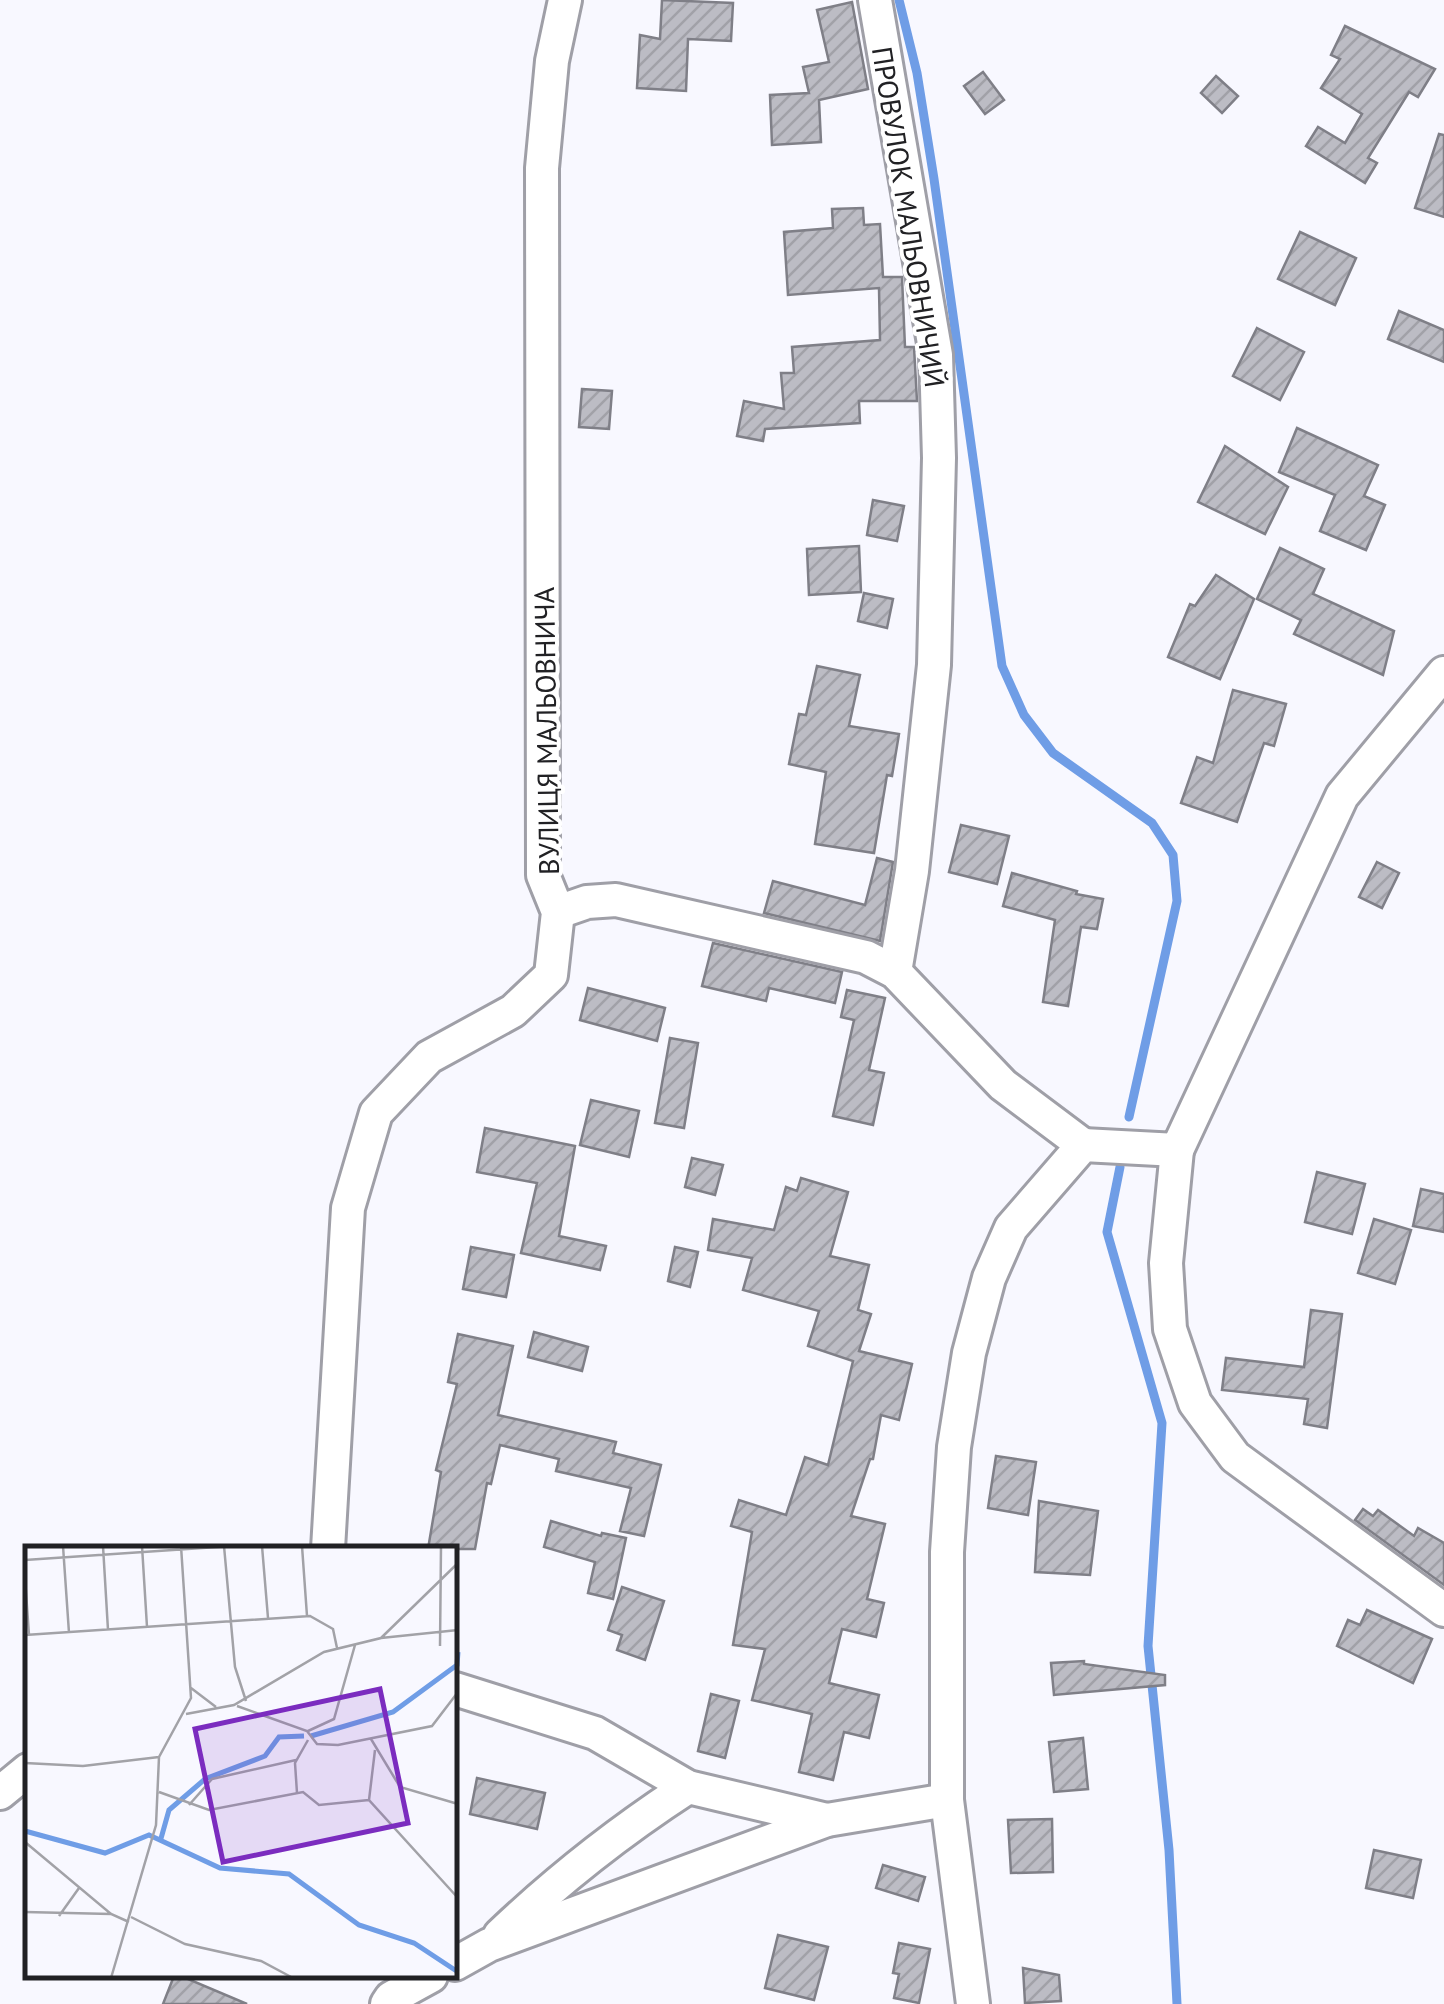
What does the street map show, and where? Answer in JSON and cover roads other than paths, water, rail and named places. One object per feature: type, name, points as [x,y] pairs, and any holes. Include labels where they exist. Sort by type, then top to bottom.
[{"type":"street","name":"ВУЛИЦЯ МАЛЬОВНИЧА","points":[[328,1546],[348,1208],[376,1112],[430,1057],[513,1011],[551,975],[558,912],[543,875],[542,168],[552,61],[565,0]]},
{"type":"street","name":"ПРОВУЛОК МАЛЬОВНИЧИЙ","points":[[874,0],[936,355],[939,458],[934,665],[914,854],[895,972]]},
{"type":"street","points":[[1444,672],[1342,796],[1177,1150],[1166,1264],[1170,1329],[1195,1403],[1235,1457],[1444,1610]]},
{"type":"street","points":[[558,912],[587,902],[616,900],[866,956],[895,972],[1003,1085],[1083,1145],[1177,1150]]},
{"type":"street","points":[[973,2004],[947,1800],[947,1552],[954,1448],[968,1354],[989,1278],[1011,1228],[1083,1145]]},
{"type":"street","points":[[458,1691],[595,1733],[688,1786],[827,1820]]},
{"type":"street","points":[[0,1793],[25,1772]]},
{"type":"street","points":[[488,1946],[550,1887],[617,1834],[688,1786]]},
{"type":"street","points":[[458,1962],[488,1946],[827,1820],[947,1800]]},
{"type":"street","points":[[386,2004],[426,1979]]},
{"type":"waterway","points":[[899,0],[917,73],[934,179],[1002,666],[1024,715],[1053,753],[1152,823],[1173,855],[1177,901],[1129,1117]]},
{"type":"waterway","points":[[1120,1167],[1107,1232],[1162,1423],[1148,1646],[1169,1850],[1177,2004]]}]
